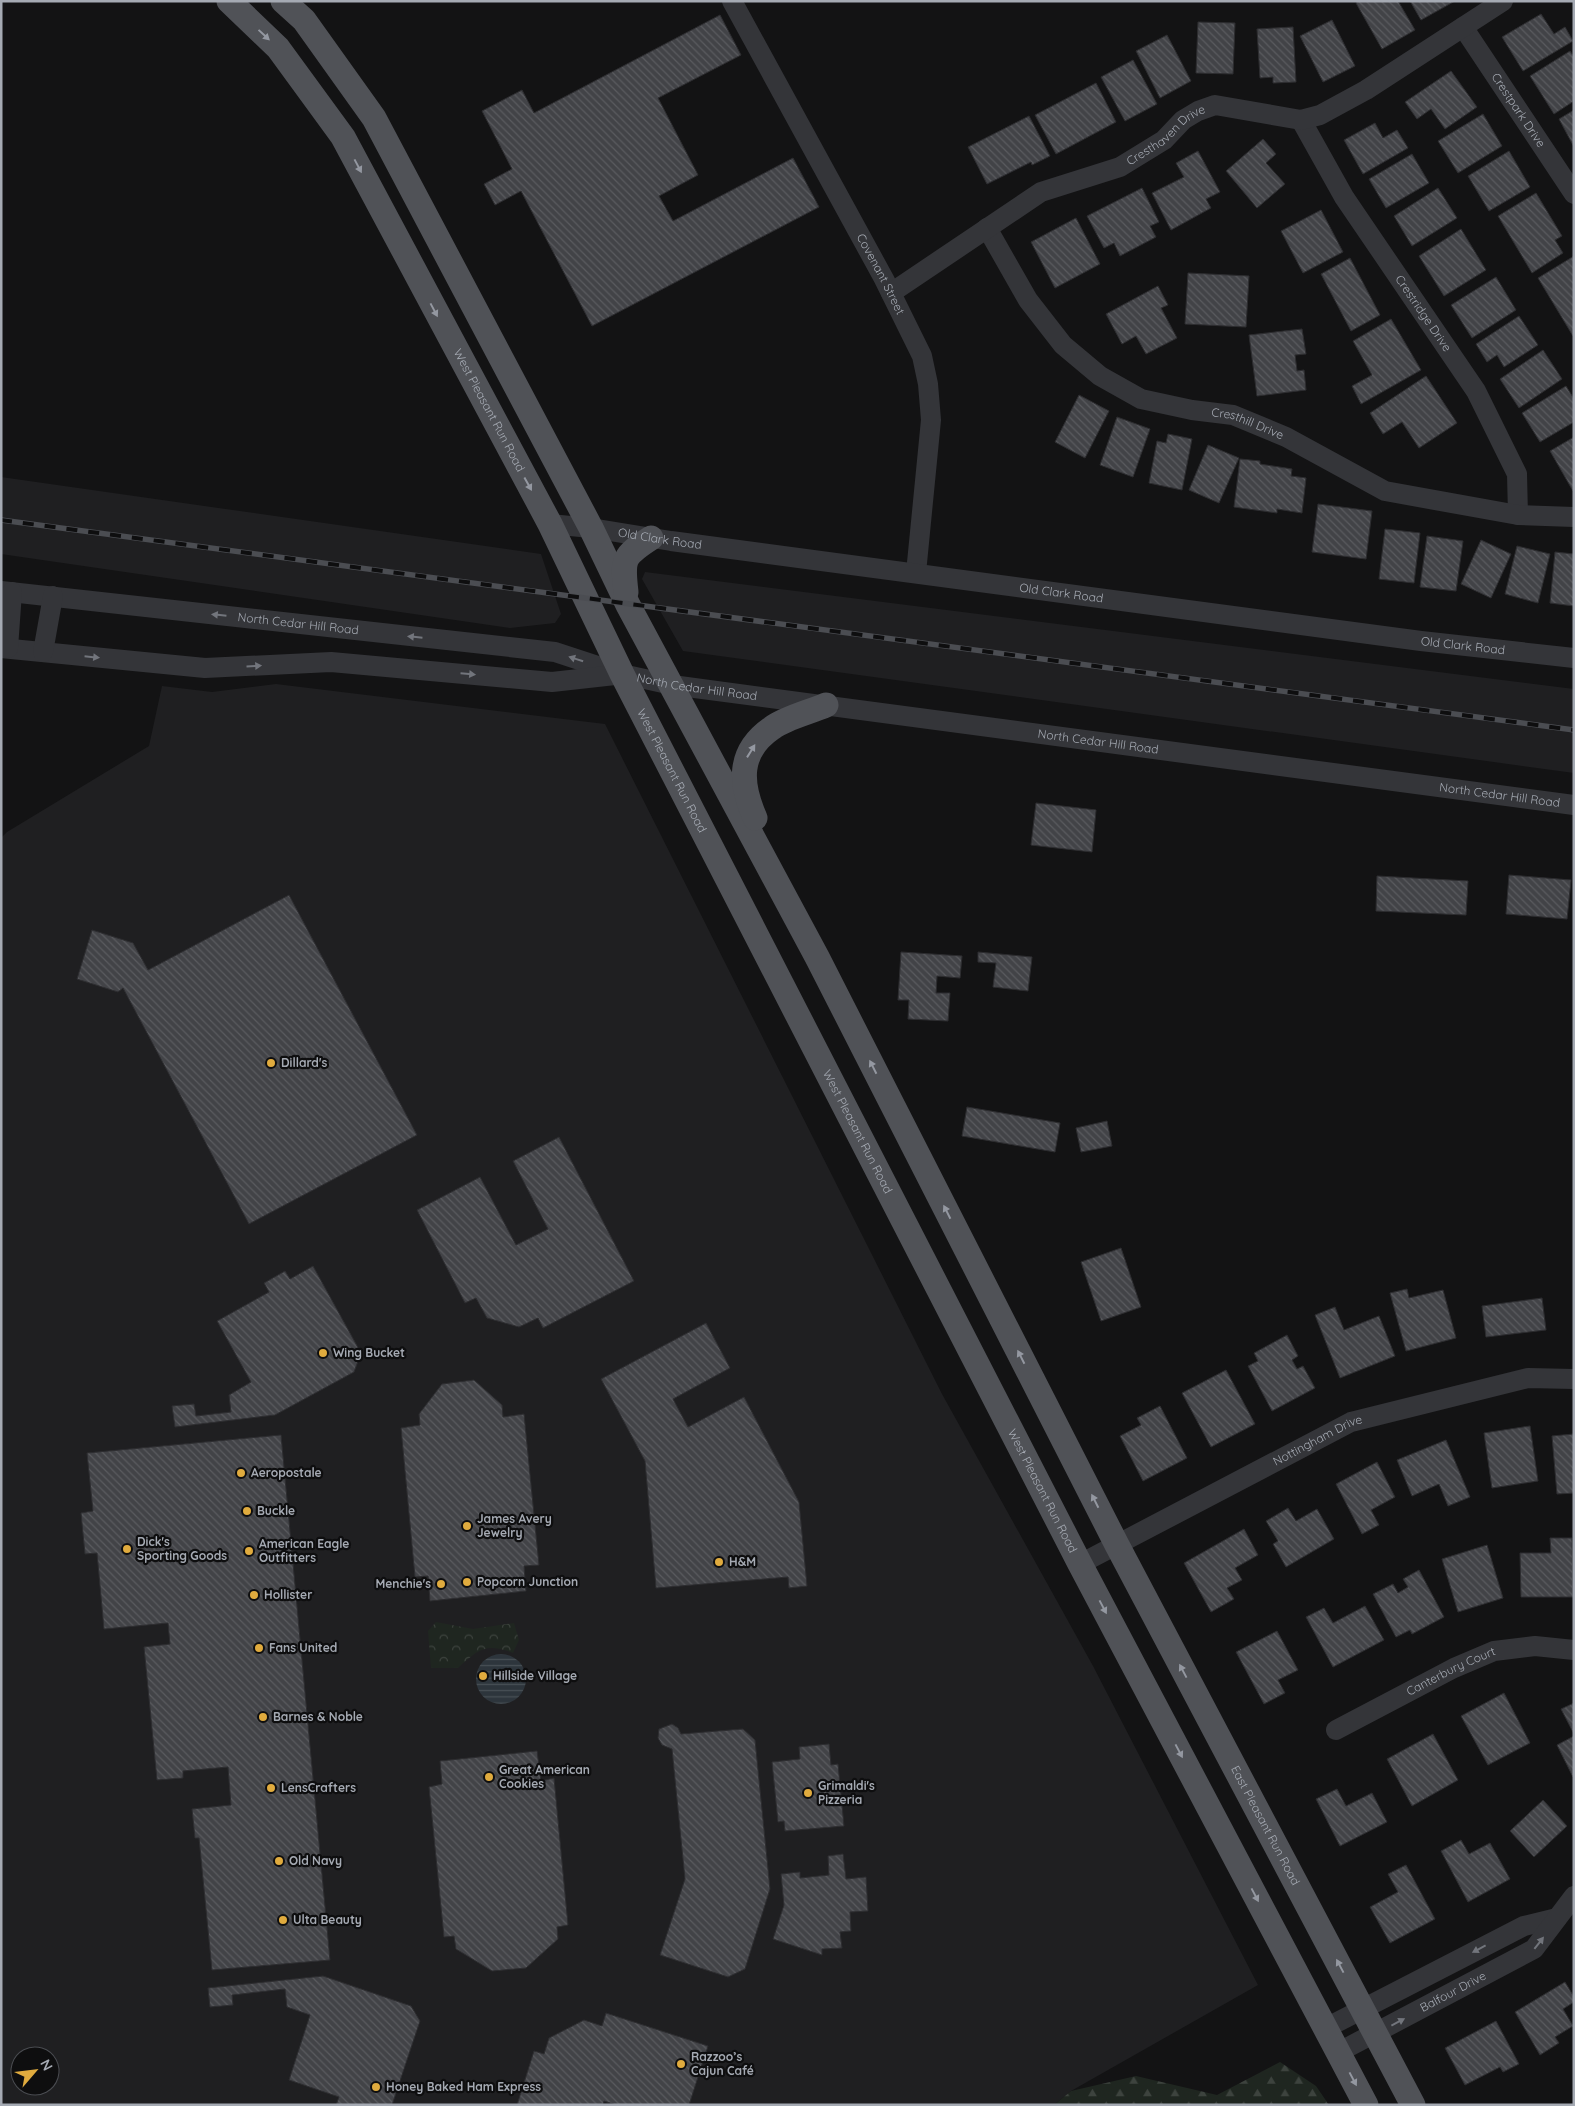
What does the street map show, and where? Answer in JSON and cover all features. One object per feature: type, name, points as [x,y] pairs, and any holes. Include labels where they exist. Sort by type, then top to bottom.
[{"type":"main road","name":"West Pleasant Run Road","points":[[229,1],[278,48],[343,137],[550,524],[622,674],[1080,1564]]},
{"type":"main road","points":[[283,1],[304,20],[374,118],[591,528],[628,605],[817,958],[1117,1545]]},
{"type":"main road","points":[[628,605],[623,568],[629,552],[651,538]]},
{"type":"main road","points":[[817,958],[748,802],[743,766],[753,747],[772,728],[826,705]]},
{"type":"main road","name":"East Pleasant Run Road","points":[[1117,1545],[1413,2105]]},
{"type":"main road","points":[[1080,1564],[1366,2105]]},
{"type":"street","name":"Covenant Street","points":[[732,1],[891,293],[922,356],[928,384],[931,420],[916,573]]},
{"type":"street","name":"Cresthaven Drive","points":[[891,293],[1041,192],[1120,167],[1164,140],[1183,120],[1215,105],[1301,120],[1320,115],[1366,90],[1503,1]]},
{"type":"street","name":"Crestpark Drive","points":[[1463,27],[1574,194]]},
{"type":"street","name":"Crestridge Drive","points":[[1301,120],[1344,197],[1476,391],[1518,474],[1518,515]]},
{"type":"street","name":"Cresthill Drive","points":[[987,228],[1028,300],[1063,345],[1100,376],[1141,399],[1192,410],[1233,416],[1286,437],[1385,491],[1518,515],[1574,517]]},
{"type":"street","name":"Old Clark Road","points":[[550,524],[1421,641],[1574,658]]},
{"type":"street","name":"North Cedar Hill Road","points":[[7,591],[555,652],[622,674],[672,685],[1574,805]]},
{"type":"street","points":[[5,648],[7,591]]},
{"type":"street","points":[[43,652],[53,596]]},
{"type":"street","name":"North Cedar Hill Road","points":[[5,648],[205,668],[331,662],[552,682],[622,674]]},
{"type":"street","name":"Nottingham Drive","points":[[1080,1564],[1351,1422],[1528,1378],[1574,1379]]},
{"type":"street","name":"Canterbury Court","points":[[1336,1730],[1454,1668],[1494,1651],[1535,1646],[1574,1650]]},
{"type":"street","name":"Balfour Drive","points":[[1339,2052],[1534,1949],[1574,1896]]},
{"type":"street","points":[[1326,2028],[1524,1926],[1557,1918]]},
{"type":"shaded area","points":[[1,477],[541,554],[561,614],[555,623],[510,628],[1,554]]},
{"type":"shaded area","points":[[645,572],[1574,689],[1574,773],[683,651],[642,579]]},
{"type":"shaded area","name":"Hillside Village","points":[[276,684],[605,724],[942,1394],[1093,1666],[1258,1985],[1071,2091],[1054,2105],[1,2105],[1,838],[7,832],[149,746],[162,686],[212,692]]},
{"type":"shaded area","points":[[496,1654],[506,1654],[519,1661],[526,1674],[526,1684],[519,1697],[506,1704],[496,1704],[487,1700],[480,1693],[476,1684],[476,1674],[480,1665],[487,1658]]},
{"type":"green space","points":[[436,1622],[473,1629],[514,1623],[519,1640],[513,1653],[489,1648],[477,1652],[458,1668],[431,1668],[428,1631]]},
{"type":"green space","points":[[1280,2062],[1316,2086],[1329,2105],[1054,2105],[1071,2091],[1136,2076],[1217,2095]]},
{"type":"building","points":[[1358,1],[1398,1],[1415,30],[1382,49],[1356,3]]},
{"type":"building","points":[[1410,1],[1455,1],[1421,20]]},
{"type":"building","points":[[1541,14],[1554,34],[1565,27],[1573,41],[1523,71],[1502,37]]},
{"type":"building","points":[[720,15],[741,55],[658,98],[698,175],[659,196],[673,221],[793,158],[819,207],[592,326],[521,191],[495,205],[484,184],[512,169],[482,111],[522,90],[534,113]]},
{"type":"building","points":[[1332,20],[1355,66],[1323,82],[1300,36]]},
{"type":"building","points":[[1198,22],[1235,23],[1233,74],[1196,73]]},
{"type":"building","points":[[1293,27],[1296,82],[1273,83],[1273,77],[1260,78],[1257,29]]},
{"type":"building","points":[[1167,35],[1191,81],[1160,98],[1136,51]]},
{"type":"building","points":[[1570,51],[1574,57],[1574,101],[1554,114],[1530,76]]},
{"type":"building","points":[[1133,60],[1157,104],[1125,121],[1101,77]]},
{"type":"building","points":[[1451,71],[1477,107],[1445,129],[1431,109],[1417,119],[1405,102]]},
{"type":"building","points":[[1096,83],[1116,122],[1056,154],[1035,115]]},
{"type":"building","points":[[1574,110],[1574,147],[1559,119]]},
{"type":"building","points":[[1483,114],[1502,146],[1458,173],[1438,141]]},
{"type":"building","points":[[1029,116],[1050,156],[1032,165],[1031,162],[987,184],[968,147]]},
{"type":"building","points":[[1375,123],[1383,138],[1397,130],[1408,148],[1363,174],[1344,140]]},
{"type":"building","points":[[1263,139],[1276,154],[1266,163],[1285,184],[1257,208],[1226,171]]},
{"type":"building","points":[[1198,151],[1220,192],[1206,199],[1211,208],[1171,230],[1152,193],[1184,177],[1176,163]]},
{"type":"building","points":[[1509,151],[1530,187],[1489,211],[1468,176]]},
{"type":"building","points":[[1412,154],[1429,183],[1386,208],[1369,179]]},
{"type":"building","points":[[1142,188],[1159,222],[1150,226],[1156,237],[1120,256],[1114,243],[1104,248],[1087,216]]},
{"type":"building","points":[[1438,188],[1457,218],[1412,246],[1394,216]]},
{"type":"building","points":[[1536,193],[1562,236],[1555,240],[1563,253],[1532,273],[1498,216]]},
{"type":"building","points":[[1321,210],[1343,252],[1303,273],[1281,231]]},
{"type":"building","points":[[1076,218],[1100,264],[1055,288],[1031,242]]},
{"type":"building","points":[[1461,229],[1486,270],[1444,296],[1419,256]]},
{"type":"building","points":[[1574,256],[1574,336],[1573,336],[1538,278]]},
{"type":"building","points":[[1350,258],[1380,315],[1351,331],[1321,274]]},
{"type":"building","points":[[1188,273],[1249,276],[1246,327],[1185,324]]},
{"type":"building","points":[[1496,277],[1516,310],[1472,338],[1451,305]]},
{"type":"building","points":[[1158,286],[1168,305],[1161,308],[1177,338],[1146,354],[1136,336],[1122,344],[1106,314]]},
{"type":"building","points":[[1519,316],[1538,345],[1504,367],[1497,355],[1487,362],[1476,344]]},
{"type":"building","points":[[1391,319],[1421,370],[1361,404],[1352,386],[1372,375],[1353,341]]},
{"type":"building","points":[[1302,329],[1306,354],[1295,355],[1297,371],[1304,370],[1306,390],[1257,396],[1249,335]]},
{"type":"building","points":[[1543,350],[1562,379],[1519,408],[1500,379]]},
{"type":"building","points":[[1426,376],[1457,423],[1419,448],[1402,422],[1383,434],[1370,413]]},
{"type":"building","points":[[1566,386],[1574,399],[1574,422],[1540,442],[1522,413]]},
{"type":"building","points":[[1079,395],[1109,411],[1085,458],[1055,442]]},
{"type":"building","points":[[1117,417],[1150,429],[1133,477],[1100,465]]},
{"type":"building","points":[[1168,434],[1192,439],[1182,490],[1149,483],[1157,441],[1166,443]]},
{"type":"building","points":[[1574,437],[1574,490],[1573,491],[1550,451]]},
{"type":"building","points":[[1208,445],[1239,458],[1219,503],[1189,490]]},
{"type":"building","points":[[1240,459],[1260,461],[1260,464],[1292,469],[1291,476],[1306,478],[1302,513],[1277,509],[1277,513],[1234,507]]},
{"type":"building","points":[[1318,504],[1372,511],[1366,559],[1312,552]]},
{"type":"building","points":[[1385,529],[1420,533],[1414,583],[1379,579]]},
{"type":"building","points":[[1427,536],[1463,541],[1456,591],[1420,587]]},
{"type":"building","points":[[1481,540],[1511,554],[1491,598],[1461,584]]},
{"type":"building","points":[[1517,546],[1550,554],[1538,603],[1505,594]]},
{"type":"building","points":[[1555,552],[1574,554],[1574,606],[1550,603]]},
{"type":"building","points":[[1036,803],[1096,810],[1092,852],[1031,845]]},
{"type":"building","points":[[1509,875],[1571,880],[1567,919],[1506,914]]},
{"type":"building","points":[[1377,876],[1468,881],[1466,915],[1376,911]]},
{"type":"building","name":"Dillard's","points":[[289,895],[417,1135],[249,1224],[123,988],[118,992],[77,979],[92,930],[133,943],[148,970]]},
{"type":"building","points":[[901,952],[962,956],[960,978],[937,976],[936,993],[950,993],[948,1021],[908,1019],[909,1000],[898,1000]]},
{"type":"building","points":[[978,952],[1032,957],[1028,991],[993,987],[996,963],[978,962]]},
{"type":"building","points":[[967,1107],[1060,1123],[1055,1152],[962,1136]]},
{"type":"building","points":[[1107,1121],[1112,1146],[1081,1152],[1076,1128]]},
{"type":"building","points":[[559,1137],[634,1281],[543,1328],[538,1318],[519,1327],[487,1318],[476,1298],[465,1303],[417,1210],[480,1177],[516,1245],[548,1229],[513,1161]]},
{"type":"building","points":[[1121,1248],[1141,1307],[1101,1321],[1081,1262]]},
{"type":"building","points":[[313,1266],[361,1353],[354,1372],[275,1415],[175,1427],[172,1406],[194,1404],[196,1416],[231,1412],[229,1395],[251,1382],[217,1321],[269,1292],[264,1283],[285,1271],[290,1279]]},
{"type":"building","points":[[1407,1289],[1409,1298],[1443,1290],[1456,1338],[1406,1351],[1390,1293]]},
{"type":"building","points":[[1542,1298],[1546,1330],[1486,1337],[1482,1306]]},
{"type":"building","points":[[1335,1307],[1344,1330],[1379,1316],[1395,1356],[1340,1378],[1315,1315]]},
{"type":"building","points":[[706,1323],[730,1368],[673,1399],[688,1427],[744,1397],[799,1502],[807,1586],[789,1588],[788,1577],[656,1588],[645,1461],[601,1379]]},
{"type":"building","points":[[1287,1335],[1298,1356],[1292,1360],[1297,1369],[1303,1366],[1315,1388],[1272,1411],[1248,1366],[1258,1361],[1254,1353]]},
{"type":"building","points":[[1226,1370],[1255,1424],[1211,1447],[1182,1393]]},
{"type":"building","points":[[474,1380],[502,1405],[503,1417],[524,1414],[539,1565],[524,1566],[526,1591],[430,1601],[428,1576],[415,1577],[401,1428],[420,1425],[419,1414],[442,1384]]},
{"type":"building","points":[[1160,1406],[1187,1458],[1143,1481],[1120,1436],[1141,1425],[1137,1418]]},
{"type":"building","points":[[1530,1426],[1538,1481],[1492,1488],[1484,1433]]},
{"type":"building","points":[[1574,1434],[1574,1493],[1557,1494],[1552,1436]]},
{"type":"building","points":[[281,1435],[330,1960],[212,1970],[199,1838],[195,1838],[192,1809],[231,1805],[228,1767],[183,1771],[183,1778],[157,1780],[144,1647],[170,1644],[168,1623],[104,1629],[97,1553],[85,1554],[81,1513],[93,1511],[87,1453]]},
{"type":"building","points":[[1446,1440],[1470,1497],[1448,1506],[1439,1484],[1412,1496],[1397,1460]]},
{"type":"building","points":[[1377,1462],[1395,1497],[1371,1510],[1379,1525],[1362,1534],[1336,1484]]},
{"type":"building","points":[[1288,1508],[1296,1521],[1317,1509],[1334,1539],[1286,1567],[1273,1544],[1278,1541],[1266,1521]]},
{"type":"building","points":[[1244,1529],[1258,1555],[1235,1568],[1242,1580],[1227,1588],[1234,1599],[1211,1612],[1184,1563]]},
{"type":"building","points":[[1550,1538],[1572,1538],[1573,1597],[1521,1597],[1520,1553],[1551,1553]]},
{"type":"building","points":[[1487,1545],[1503,1598],[1458,1612],[1442,1559]]},
{"type":"building","points":[[1419,1570],[1444,1617],[1412,1634],[1410,1630],[1396,1637],[1373,1594],[1393,1584],[1398,1593],[1408,1587],[1403,1579]]},
{"type":"building","points":[[1365,1606],[1384,1640],[1333,1667],[1306,1617],[1324,1608],[1333,1623]]},
{"type":"building","points":[[1277,1631],[1298,1670],[1278,1680],[1285,1693],[1264,1704],[1236,1652]]},
{"type":"building","points":[[1504,1693],[1530,1743],[1488,1765],[1461,1716]]},
{"type":"building","points":[[1574,1703],[1574,1734],[1561,1709]]},
{"type":"building","points":[[672,1724],[678,1728],[681,1734],[743,1729],[755,1740],[770,1889],[745,1969],[728,1977],[660,1955],[685,1879],[672,1749],[662,1745],[658,1738],[659,1729]]},
{"type":"building","points":[[1433,1734],[1458,1780],[1412,1806],[1387,1759]]},
{"type":"building","points":[[1574,1736],[1574,1776],[1573,1777],[1557,1745]]},
{"type":"building","name":"Grimaldi's Pizzeria","points":[[829,1744],[831,1765],[838,1764],[844,1826],[785,1831],[784,1821],[778,1822],[772,1762],[800,1759],[799,1747]]},
{"type":"building","points":[[537,1751],[541,1781],[554,1778],[568,1925],[557,1927],[558,1939],[526,1968],[492,1971],[456,1949],[454,1936],[444,1937],[429,1787],[442,1784],[440,1761]]},
{"type":"building","points":[[1337,1789],[1346,1806],[1372,1793],[1387,1822],[1340,1846],[1316,1799]]},
{"type":"building","points":[[1543,1800],[1567,1826],[1534,1857],[1510,1831]]},
{"type":"building","points":[[1461,1840],[1469,1854],[1490,1843],[1510,1879],[1468,1902],[1441,1851]]},
{"type":"building","points":[[843,1854],[846,1879],[866,1877],[868,1911],[850,1912],[851,1931],[840,1932],[842,1948],[822,1949],[822,1955],[773,1939],[784,1905],[781,1874],[800,1872],[800,1878],[829,1875],[828,1856]]},
{"type":"building","points":[[1406,1865],[1435,1919],[1390,1943],[1370,1907],[1398,1892],[1388,1874]]},
{"type":"building","points":[[323,1976],[411,2006],[420,2021],[392,2105],[336,2105],[339,2097],[289,2080],[310,2015],[287,2007],[285,1989],[232,1995],[233,2005],[210,2007],[208,1988]]},
{"type":"building","points":[[1565,1982],[1574,1997],[1574,2002],[1563,2009],[1573,2026],[1555,2037],[1559,2043],[1540,2055],[1515,2012]]},
{"type":"building","points":[[606,2013],[708,2046],[689,2105],[616,2105],[604,2101],[603,2105],[517,2105],[534,2051],[544,2054],[549,2038],[584,2020],[602,2026]]},
{"type":"building","points":[[1496,2021],[1519,2064],[1503,2072],[1500,2067],[1465,2085],[1445,2048]]},
{"type":"railway","points":[[1,520],[1574,730]]},
{"type":"place","name":"Dillard's","points":[[271,1063]]},
{"type":"place","name":"Wing Bucket","points":[[323,1353]]},
{"type":"place","name":"Aeropostale","points":[[241,1473]]},
{"type":"place","name":"Buckle","points":[[247,1511]]},
{"type":"place","name":"James Avery Jewelry","points":[[467,1526]]},
{"type":"place","name":"Dick's Sporting Goods","points":[[127,1549]]},
{"type":"place","name":"American Eagle Outfitters","points":[[249,1551]]},
{"type":"place","name":"H&M","points":[[719,1562]]},
{"type":"place","name":"Popcorn Junction","points":[[467,1582]]},
{"type":"place","name":"Menchie's","points":[[441,1584]]},
{"type":"place","name":"Hollister","points":[[254,1595]]},
{"type":"place","name":"Fans United","points":[[259,1648]]},
{"type":"place","name":"Hillside Village","points":[[483,1676]]},
{"type":"place","name":"Barnes & Noble","points":[[263,1717]]},
{"type":"place","name":"Great American Cookies","points":[[489,1777]]},
{"type":"place","name":"LensCrafters","points":[[271,1788]]},
{"type":"place","name":"Grimaldi's Pizzeria","points":[[808,1793]]},
{"type":"place","name":"Old Navy","points":[[279,1861]]},
{"type":"place","name":"Ulta Beauty","points":[[283,1920]]},
{"type":"place","name":"Razzoo’s Cajun Café","points":[[681,2064]]},
{"type":"place","name":"Honey Baked Ham Express","points":[[376,2087]]}]
